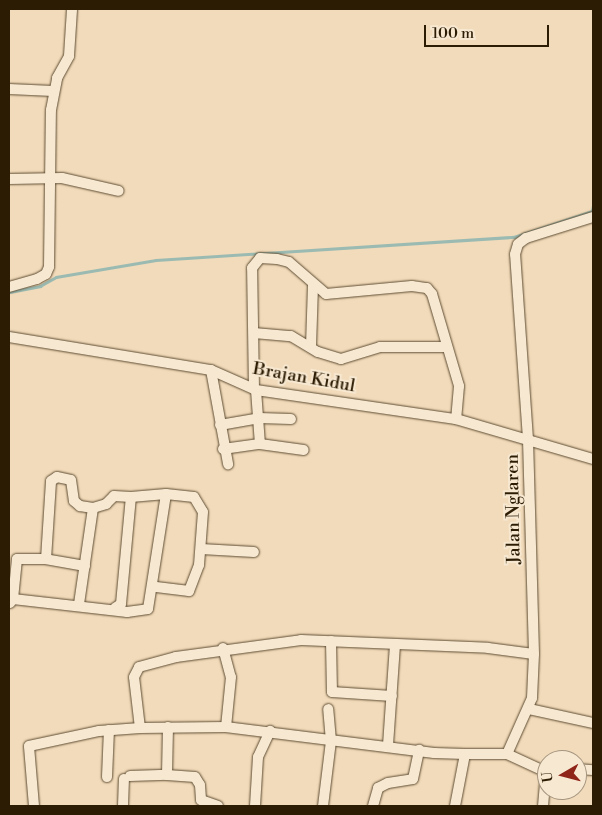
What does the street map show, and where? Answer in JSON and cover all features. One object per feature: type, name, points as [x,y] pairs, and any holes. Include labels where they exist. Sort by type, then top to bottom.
[{"type":"street","points":[[9,287],[37,279],[46,274],[49,267],[53,91],[70,56],[72,9]]},
{"type":"street","points":[[9,89],[53,91]]},
{"type":"street","points":[[9,179],[50,179],[86,182],[119,191]]},
{"type":"street","name":"Jalan Nglaren","points":[[507,754],[529,709],[534,654],[528,439],[515,254],[518,244],[526,238],[593,216]]},
{"type":"street","points":[[260,444],[255,389],[254,333],[250,282],[255,261],[264,258],[289,262],[313,285],[326,294],[336,295],[412,286],[427,288],[432,294],[459,386],[456,419]]},
{"type":"street","points":[[311,346],[313,285]]},
{"type":"street","points":[[254,333],[291,336],[311,346],[318,352],[341,359],[380,347],[446,347]]},
{"type":"street","name":"Brajan Kidul","points":[[9,337],[211,370],[255,389],[456,419],[593,459]]},
{"type":"street","points":[[211,370],[223,449],[228,464]]},
{"type":"street","points":[[220,425],[259,418],[291,419]]},
{"type":"street","points":[[223,449],[260,444],[304,450]]},
{"type":"street","points":[[46,559],[52,479],[71,480],[74,501],[80,506],[93,508],[106,504],[114,496],[131,497],[166,494],[194,497],[199,501],[203,512],[201,549],[189,591],[154,587]]},
{"type":"street","points":[[85,566],[46,559],[18,558],[11,601],[79,604],[115,608],[128,612],[148,609],[154,587],[166,494]]},
{"type":"street","points":[[115,608],[121,604],[131,497]]},
{"type":"street","points":[[79,604],[93,508]]},
{"type":"street","points":[[201,549],[254,552]]},
{"type":"street","points":[[140,728],[134,677],[139,667],[223,648],[301,640],[395,646],[488,648],[534,654]]},
{"type":"street","points":[[331,641],[332,692],[392,696]]},
{"type":"street","points":[[388,745],[395,646]]},
{"type":"street","points":[[223,648],[230,677],[226,727]]},
{"type":"street","points":[[323,806],[331,741],[328,709]]},
{"type":"street","points":[[529,709],[593,723]]},
{"type":"street","points":[[167,775],[168,727]]},
{"type":"street","points":[[34,806],[29,746],[109,730],[226,727],[419,750],[465,754],[507,754],[537,768]]},
{"type":"street","points":[[107,777],[109,730]]},
{"type":"street","points":[[255,806],[258,757],[270,731]]},
{"type":"street","points":[[373,806],[378,788],[388,782],[413,779],[419,750]]},
{"type":"street","points":[[455,806],[465,754]]},
{"type":"street","points":[[123,806],[127,778],[167,775],[195,777],[200,785],[201,800],[218,806]]},
{"type":"waterway","points":[[10,292],[40,286],[56,277],[156,260],[514,237],[592,211],[593,206]]}]
